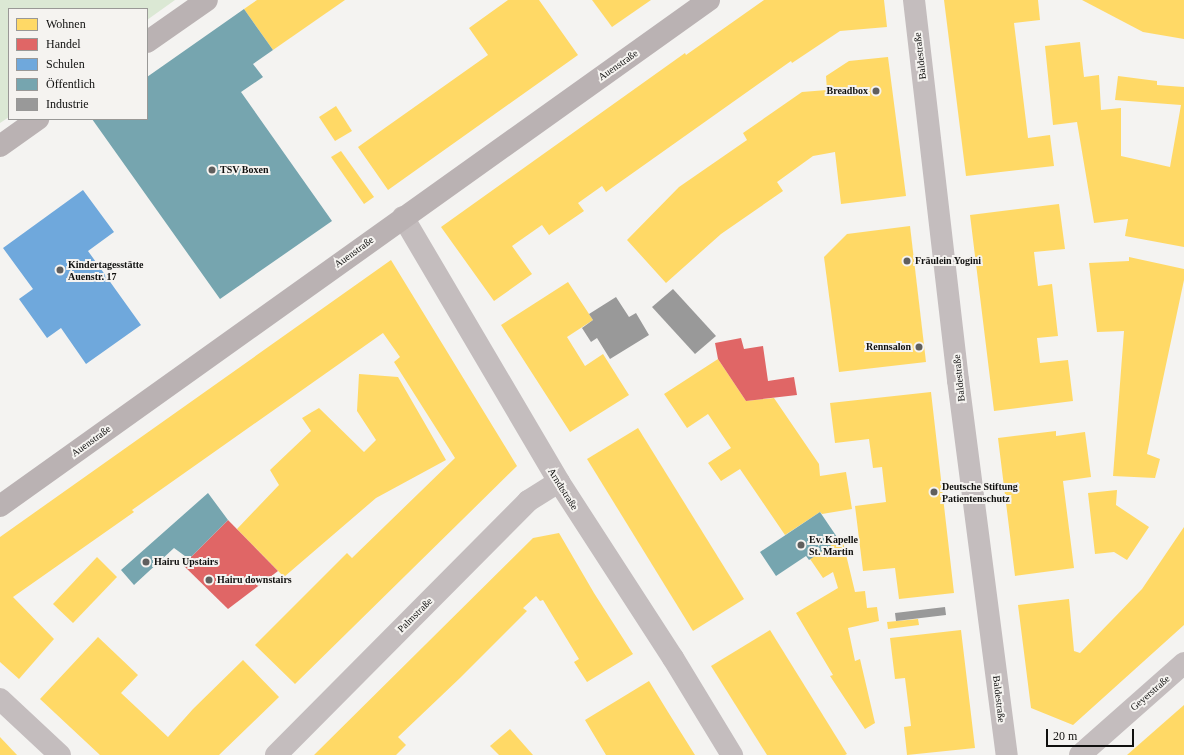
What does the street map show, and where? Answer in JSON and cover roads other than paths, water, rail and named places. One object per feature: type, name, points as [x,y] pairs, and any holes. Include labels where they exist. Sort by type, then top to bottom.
[{"type":"main road","points":[[148,41],[207,0]]},
{"type":"main road","name":"Auenstraße","points":[[0,506],[709,0]]},
{"type":"main road","points":[[0,146],[37,120]]},
{"type":"street","name":"Baldestraße","points":[[914,0],[958,380],[1007,755]]},
{"type":"street","name":"Arndtstraße","points":[[403,217],[559,482],[673,658],[732,755]]},
{"type":"street","name":"Palmstraße","points":[[276,755],[528,501],[559,482]]},
{"type":"street","name":"Geyerstraße","points":[[1080,755],[1184,663]]},
{"type":"street","points":[[0,699],[60,755]]},
{"type":"place","name":"Breadbox","points":[[876,91]]},
{"type":"place","name":"TSV Boxen","points":[[212,170]]},
{"type":"place","name":"Fräulein Yogini","points":[[907,261]]},
{"type":"place","name":"Kindertagesstätte Auenstr. 17","points":[[60,270]]},
{"type":"place","name":"Rennsalon","points":[[919,347]]},
{"type":"place","name":"Deutsche Stiftung Patientenschutz","points":[[934,492]]},
{"type":"place","name":"Ev. Kapelle St. Martin","points":[[801,545]]},
{"type":"place","name":"Hairu Upstairs","points":[[146,562]]},
{"type":"place","name":"Hairu downstairs","points":[[209,580]]}]
